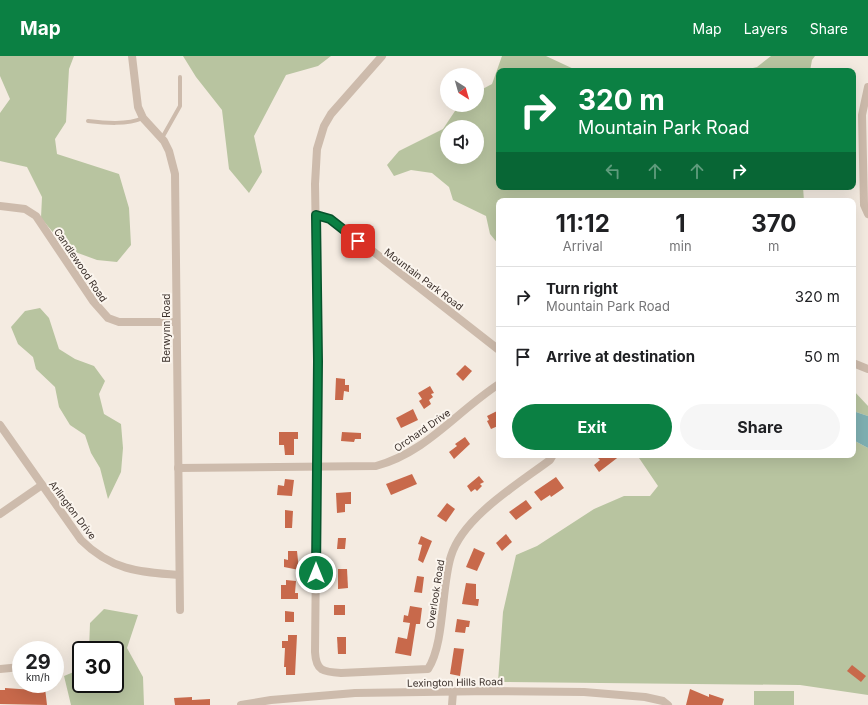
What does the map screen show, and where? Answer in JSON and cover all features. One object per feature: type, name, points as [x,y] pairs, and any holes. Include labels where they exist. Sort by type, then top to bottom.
[{"type":"street","name":"Berwynn Road","points":[[132,56],[138,107],[143,118],[169,150],[175,174],[180,610]]},
{"type":"street","points":[[316,468],[318,361],[315,184],[317,149],[324,126],[332,114],[382,56]]},
{"type":"street","points":[[868,88],[862,115],[866,168],[864,205],[868,214]]},
{"type":"street","name":"Candlewood Road","points":[[0,206],[26,209],[36,216],[93,301],[108,318],[118,322],[176,322]]},
{"type":"street","name":"Mountain Park Road","points":[[316,215],[330,219],[347,231],[496,348]]},
{"type":"street","points":[[856,364],[868,369]]},
{"type":"street","name":"Orchard Drive","points":[[178,468],[316,468],[376,466],[395,461],[443,429],[496,386]]},
{"type":"street","name":"Arlington Drive","points":[[0,425],[81,540],[93,552],[105,560],[124,568],[141,572],[179,575]]},
{"type":"street","name":"Overlook Road","points":[[316,468],[314,652],[316,662],[320,669],[328,673],[341,673],[428,669],[436,645],[451,556],[461,536],[469,526],[496,502],[551,458]]},
{"type":"street","points":[[0,514],[42,485]]},
{"type":"street","points":[[0,669],[12,668]]},
{"type":"street","points":[[452,705],[453,692]]},
{"type":"street","name":"Lexington Hills Road","points":[[241,705],[271,700],[356,693],[453,692],[584,692],[645,697],[663,701],[668,705]]},
{"type":"lane","points":[[161,139],[180,106],[180,76]]},
{"type":"lane","points":[[88,122],[105,123],[137,121],[143,118]]},
{"type":"green space","points":[[0,56],[74,56],[69,69],[66,122],[55,139],[57,154],[119,174],[129,208],[131,245],[117,262],[97,260],[67,249],[41,218],[42,197],[27,167],[0,161],[0,113],[10,99],[0,76]]},
{"type":"green space","points":[[183,56],[331,56],[318,66],[286,75],[254,136],[262,172],[249,193],[229,169],[222,110],[196,77]]},
{"type":"green space","points":[[502,56],[546,56],[572,68],[498,68]]},
{"type":"green space","points":[[771,56],[815,56],[812,60],[811,68],[753,68],[757,67]]},
{"type":"green space","points":[[496,73],[496,190],[803,190],[804,198],[496,198],[496,241],[490,234],[486,216],[453,200],[449,187],[432,173],[411,170],[394,176],[387,165],[399,151],[440,130],[440,164],[484,164],[484,120],[449,120],[454,112],[484,112],[484,88],[492,84]]},
{"type":"green space","points":[[40,308],[49,318],[59,349],[75,359],[94,366],[105,381],[99,394],[104,414],[121,424],[123,448],[121,472],[108,499],[100,468],[91,453],[85,435],[70,425],[59,407],[55,387],[36,369],[33,357],[18,344],[11,327],[25,311]]},
{"type":"green space","points":[[856,393],[868,406],[868,416],[856,412]]},
{"type":"green space","points":[[856,442],[868,448],[868,695],[800,685],[498,682],[503,612],[516,555],[537,546],[594,509],[624,496],[650,496],[658,486],[639,458],[856,458]]},
{"type":"green space","points":[[104,609],[138,615],[127,648],[143,677],[144,705],[71,705],[64,676],[72,673],[72,693],[124,693],[124,641],[89,641],[90,623]]},
{"type":"green space","points":[[754,691],[794,691],[794,705],[754,705]]},
{"type":"water","points":[[856,412],[868,416],[868,448],[856,442]]},
{"type":"building","points":[[465,365],[472,371],[463,381],[456,374]]},
{"type":"building","points":[[336,378],[345,379],[345,385],[349,385],[349,392],[344,391],[343,400],[335,400]]},
{"type":"building","points":[[430,386],[434,393],[431,394],[433,397],[429,400],[431,404],[424,409],[419,401],[422,399],[418,393]]},
{"type":"building","points":[[413,409],[418,420],[401,428],[396,418]]},
{"type":"building","points":[[496,412],[496,427],[491,429],[487,421],[489,420],[487,416]]},
{"type":"building","points":[[279,432],[298,432],[298,439],[294,439],[294,455],[285,455],[284,445],[279,445]]},
{"type":"building","points":[[342,432],[361,433],[361,439],[355,439],[354,442],[341,441]]},
{"type":"building","points":[[465,437],[470,444],[454,459],[449,452],[457,446],[455,444]]},
{"type":"building","points":[[598,458],[617,458],[599,472],[594,465],[600,460]]},
{"type":"building","points":[[412,474],[417,484],[391,495],[386,484]]},
{"type":"building","points":[[479,476],[484,482],[480,484],[482,486],[477,491],[475,489],[471,492],[467,486]]},
{"type":"building","points":[[556,477],[564,488],[551,497],[550,495],[541,501],[534,492]]},
{"type":"building","points":[[285,479],[294,480],[292,496],[277,495],[278,485],[284,486]]},
{"type":"building","points":[[351,492],[351,504],[345,504],[345,512],[337,513],[336,493]]},
{"type":"building","points":[[526,500],[532,508],[516,520],[509,512]]},
{"type":"building","points":[[447,503],[455,509],[446,522],[437,516]]},
{"type":"building","points":[[285,510],[293,511],[292,528],[285,528]]},
{"type":"building","points":[[506,534],[512,542],[502,551],[496,543]]},
{"type":"building","points":[[421,536],[432,541],[423,563],[418,560],[422,545],[418,544]]},
{"type":"building","points":[[338,538],[346,538],[345,549],[337,549]]},
{"type":"building","points":[[474,548],[485,553],[477,571],[466,567]]},
{"type":"building","points":[[288,551],[297,551],[299,570],[284,567],[284,559],[288,560]]},
{"type":"building","points":[[338,569],[347,569],[348,588],[338,589]]},
{"type":"building","points":[[417,576],[424,577],[422,593],[414,592]]},
{"type":"building","points":[[286,580],[296,581],[295,593],[298,593],[298,599],[281,599],[281,585],[286,585]]},
{"type":"building","points":[[466,583],[476,584],[476,599],[479,599],[478,606],[462,604]]},
{"type":"building","points":[[334,605],[345,605],[345,615],[334,615]]},
{"type":"building","points":[[410,606],[422,608],[420,624],[416,624],[411,656],[395,653],[398,637],[407,639],[410,623],[403,622],[404,615],[408,616]]},
{"type":"building","points":[[285,611],[294,612],[294,622],[285,622]]},
{"type":"building","points":[[457,619],[470,621],[469,627],[466,627],[465,633],[455,632]]},
{"type":"building","points":[[288,635],[297,635],[295,675],[286,675],[286,667],[284,667],[285,648],[282,648],[282,641],[288,641]]},
{"type":"building","points":[[337,637],[346,637],[346,654],[338,654]]},
{"type":"building","points":[[454,648],[464,649],[460,676],[450,674]]},
{"type":"building","points":[[852,665],[866,676],[861,682],[847,671]]},
{"type":"building","points":[[5,688],[12,688],[12,693],[46,693],[47,705],[0,704],[0,690],[5,690]]},
{"type":"building","points":[[690,689],[709,697],[709,694],[724,699],[722,705],[686,705]]},
{"type":"building","points":[[192,697],[192,700],[210,699],[210,705],[175,705],[174,698]]},
{"type":"route","points":[[316,573],[318,361],[316,215],[330,219],[358,241]]}]
